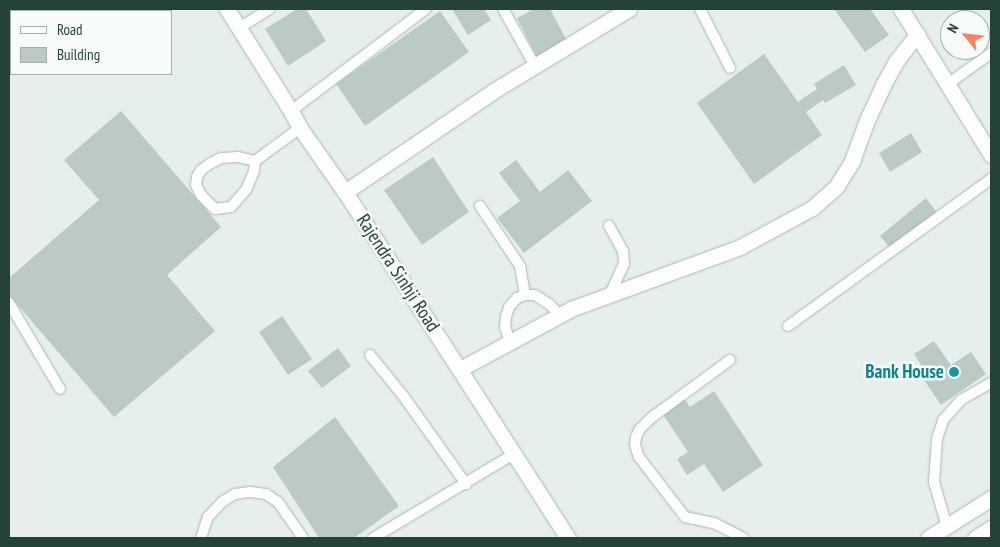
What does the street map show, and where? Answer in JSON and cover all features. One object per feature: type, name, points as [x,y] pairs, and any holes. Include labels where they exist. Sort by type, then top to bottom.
[{"type":"street","name":"Rajendra Sinhji Road","points":[[227,9],[292,110],[300,128],[345,192],[568,538]]},
{"type":"street","points":[[345,192],[495,90],[629,9]]},
{"type":"street","points":[[901,9],[991,155]]},
{"type":"street","points":[[460,369],[560,315],[740,247],[812,208],[836,187],[852,161],[867,120],[883,85],[897,60],[917,34]]},
{"type":"street","points":[[928,538],[991,498]]},
{"type":"street","points":[[975,538],[991,528]]},
{"type":"lane","points":[[239,28],[269,9]]},
{"type":"lane","points":[[292,110],[426,9]]},
{"type":"lane","points":[[503,9],[535,66]]},
{"type":"lane","points":[[700,9],[730,68]]},
{"type":"lane","points":[[948,84],[991,53]]},
{"type":"lane","points":[[255,161],[237,157],[221,158],[201,170],[197,177],[196,186],[201,195],[215,209],[231,207],[246,190],[251,179],[255,161],[300,128]]},
{"type":"lane","points":[[788,326],[991,178]]},
{"type":"lane","points":[[480,206],[520,266],[525,295]]},
{"type":"lane","points":[[609,226],[623,251],[624,264],[609,296]]},
{"type":"lane","points":[[510,342],[505,327],[509,307],[517,298],[525,295],[541,298],[560,315]]},
{"type":"lane","points":[[9,303],[60,389]]},
{"type":"lane","points":[[370,355],[404,398],[466,484]]},
{"type":"lane","points":[[730,360],[651,418],[640,429],[635,446],[639,457],[685,517],[714,523],[743,538]]},
{"type":"lane","points":[[947,526],[934,482],[934,464],[940,430],[948,412],[961,400],[991,383]]},
{"type":"lane","points":[[373,538],[514,454]]},
{"type":"lane","points":[[200,538],[208,517],[222,502],[235,494],[250,492],[266,494],[278,502],[302,538]]},
{"type":"building","points":[[297,9],[306,9],[326,41],[288,66],[265,29]]},
{"type":"building","points":[[452,9],[484,9],[491,20],[468,35]]},
{"type":"building","points":[[534,9],[550,9],[568,43],[538,59],[517,18]]},
{"type":"building","points":[[834,9],[870,9],[889,35],[865,52]]},
{"type":"building","points":[[440,11],[469,52],[365,126],[336,84]]},
{"type":"building","points":[[764,54],[798,102],[817,89],[814,84],[844,65],[856,85],[825,103],[823,100],[806,112],[822,135],[754,184],[697,103]]},
{"type":"building","points":[[121,111],[221,227],[167,275],[215,331],[114,417],[9,295],[9,278],[99,200],[64,160]]},
{"type":"building","points":[[911,133],[922,152],[890,172],[879,153]]},
{"type":"building","points":[[433,157],[469,212],[422,245],[384,190]]},
{"type":"building","points":[[516,160],[540,192],[568,170],[592,201],[524,253],[497,218],[520,201],[499,173]]},
{"type":"building","points":[[926,198],[937,213],[892,250],[880,236]]},
{"type":"building","points":[[282,316],[312,359],[288,375],[259,332]]},
{"type":"building","name":"Bank House","points":[[934,341],[951,365],[971,352],[986,374],[941,405],[920,374],[925,371],[914,354]]},
{"type":"building","points":[[338,348],[351,366],[322,388],[308,371]]},
{"type":"building","points":[[714,391],[763,465],[723,492],[704,464],[687,475],[677,459],[688,452],[662,413],[684,398],[690,407]]},
{"type":"building","points":[[335,417],[399,506],[354,538],[319,538],[273,467]]},
{"type":"place","name":"Bank House","points":[[954,372]]}]
